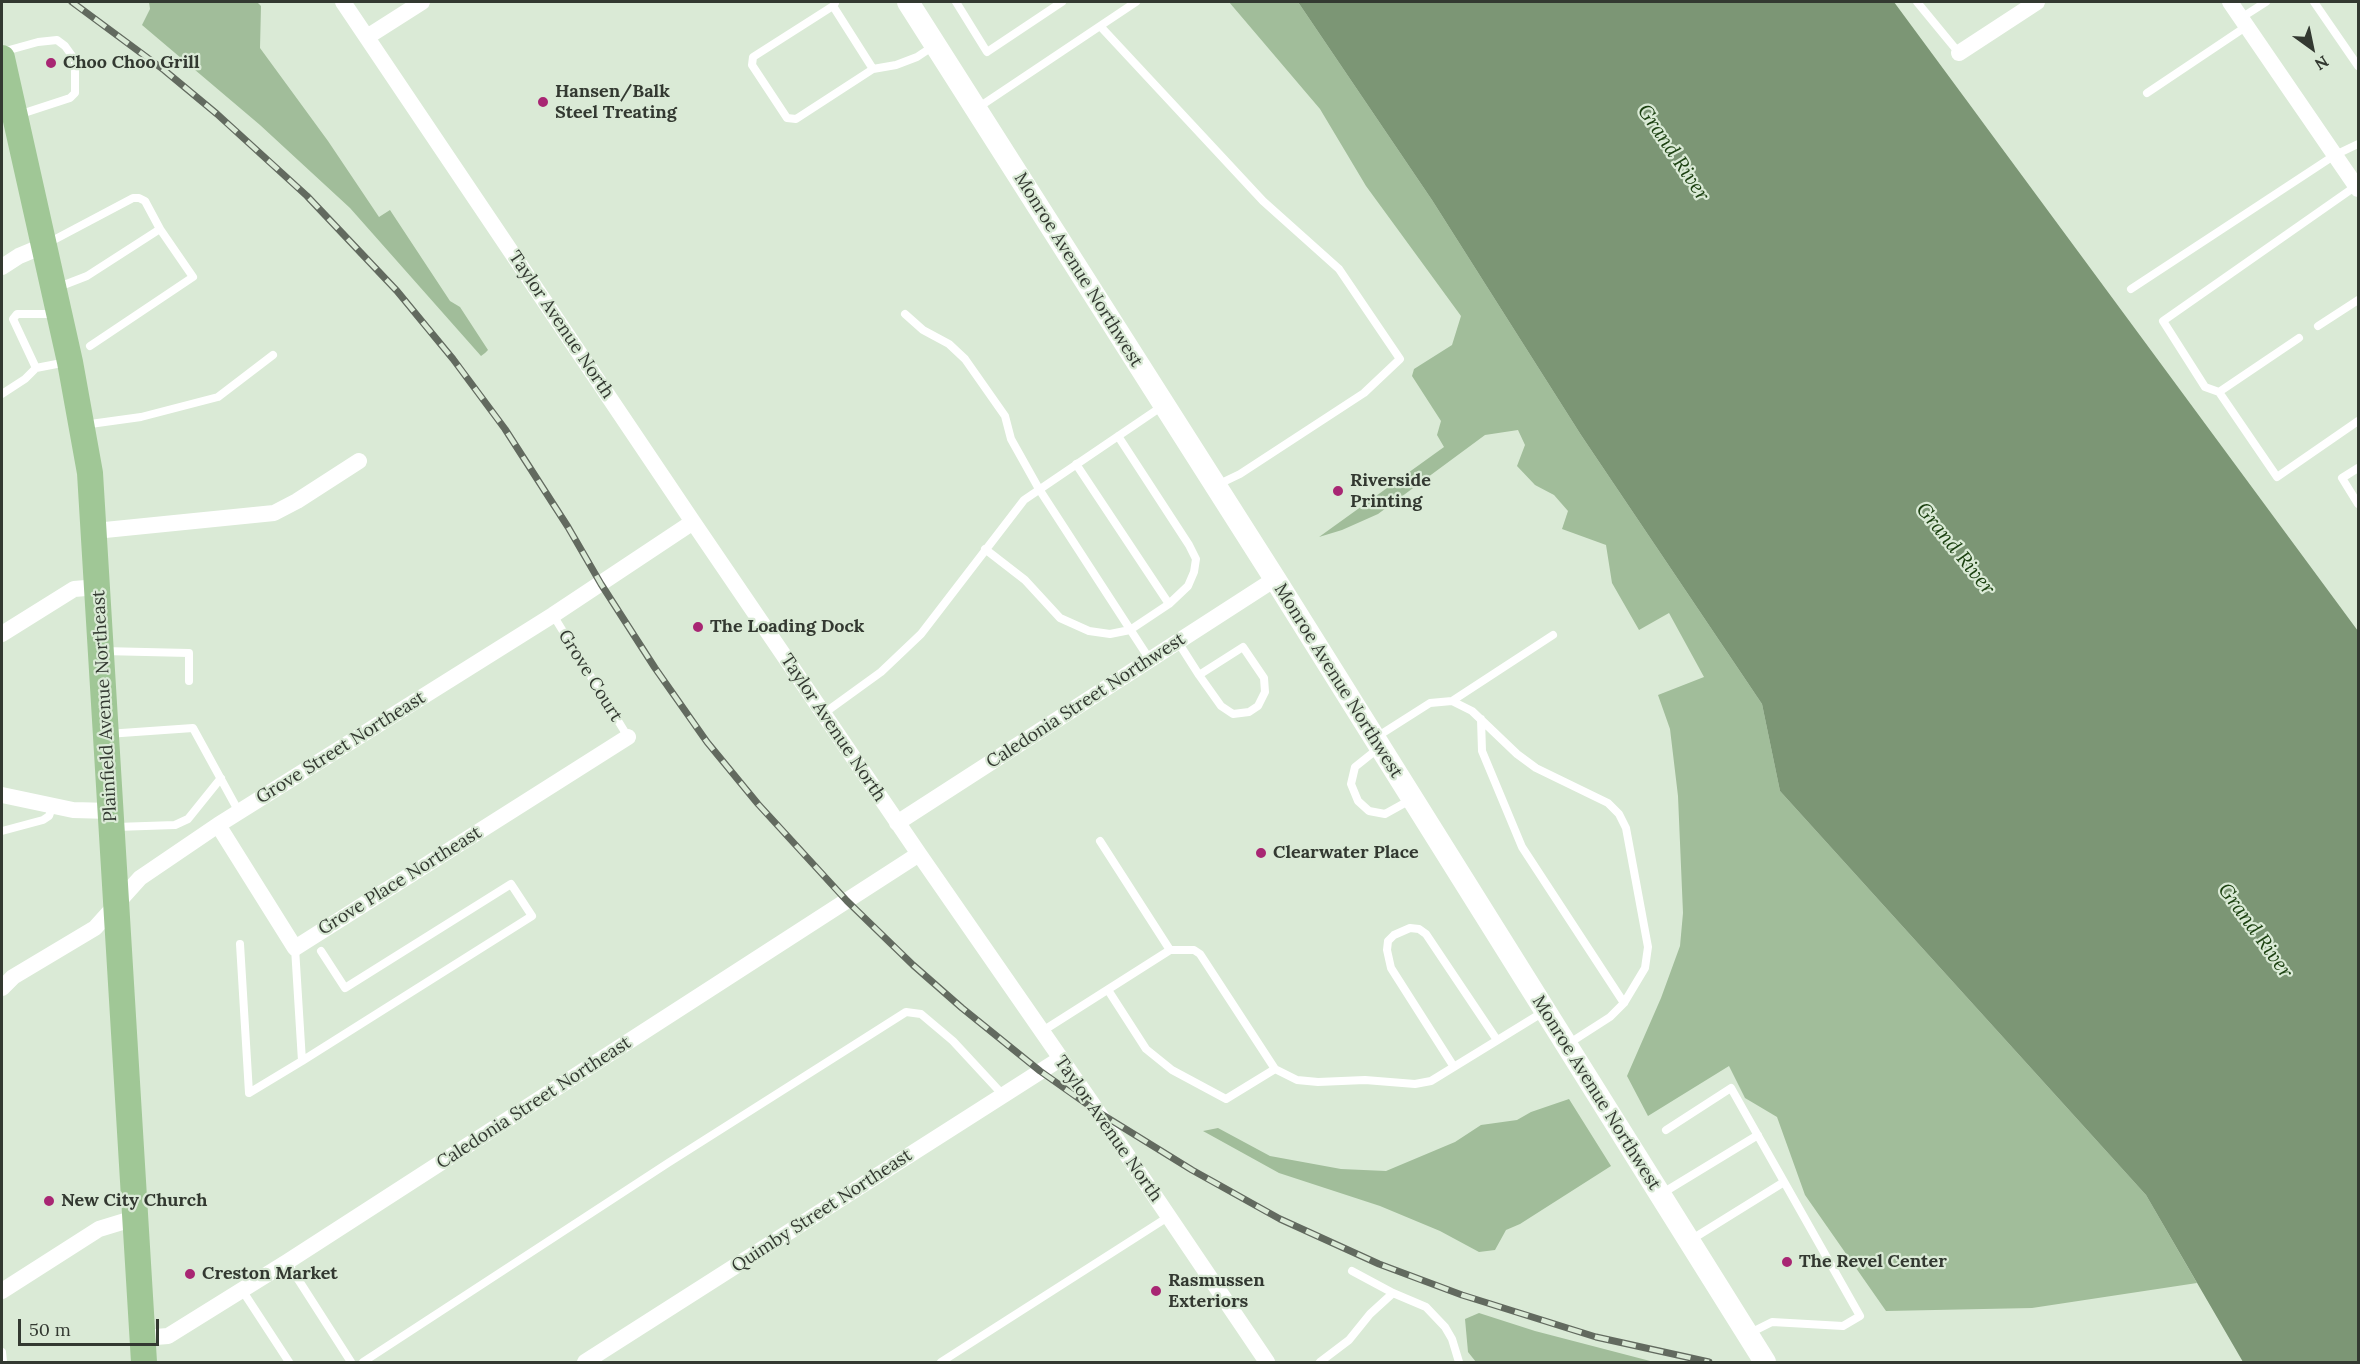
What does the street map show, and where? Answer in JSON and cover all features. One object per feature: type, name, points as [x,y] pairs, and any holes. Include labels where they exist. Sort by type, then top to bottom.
[{"type":"main road","name":"Monroe Avenue Northwest","points":[[908,2],[1275,579],[1765,1362]]},
{"type":"main road","name":"Plainfield Avenue Northeast","points":[[2,58],[70,362],[90,473],[144,1350]]},
{"type":"street","name":"Taylor Avenue North","points":[[343,2],[823,714],[1266,1362]]},
{"type":"street","points":[[367,37],[422,2]]},
{"type":"street","points":[[1959,53],[2037,2]]},
{"type":"street","points":[[2230,2],[2357,188]]},
{"type":"street","points":[[2,267],[19,256],[43,246]]},
{"type":"street","points":[[95,531],[274,513],[297,501],[358,461]]},
{"type":"street","name":"Grove Street Northeast","points":[[2,988],[13,977],[94,928],[140,878],[218,825],[553,615],[693,522]]},
{"type":"street","name":"Caledonia Street Northwest","points":[[897,823],[1275,579]]},
{"type":"street","points":[[2,634],[74,589],[98,587]]},
{"type":"street","name":"Grove Place Northeast","points":[[295,948],[628,737]]},
{"type":"street","points":[[2,795],[112,819]]},
{"type":"street","points":[[218,825],[295,948]]},
{"type":"street","name":"Caledonia Street Northeast","points":[[144,1350],[287,1262],[919,854]]},
{"type":"street","name":"Quimby Street Northeast","points":[[589,1361],[1060,1059]]},
{"type":"street","points":[[2,1291],[99,1229],[135,1218]]},
{"type":"lane","points":[[956,2],[987,52],[1062,2]]},
{"type":"lane","points":[[976,109],[1136,2]]},
{"type":"lane","points":[[1917,2],[1959,53]]},
{"type":"lane","points":[[2146,93],[2244,22],[2266,2]]},
{"type":"lane","points":[[2314,2],[2358,66]]},
{"type":"lane","points":[[873,69],[835,4],[753,57],[752,65],[787,118],[796,119],[873,69],[896,65],[917,57],[936,45]]},
{"type":"lane","points":[[1100,26],[1263,201],[1339,269],[1400,359],[1364,393],[1240,474],[1216,486]]},
{"type":"lane","points":[[2,52],[38,42],[57,40],[65,46],[75,60],[75,93],[70,98],[14,116]]},
{"type":"lane","points":[[2131,290],[2335,155],[2358,144]]},
{"type":"lane","points":[[2357,188],[2163,321],[2205,387],[2219,392],[2277,477],[2358,421]]},
{"type":"lane","points":[[43,246],[133,198],[145,201],[160,229],[193,277],[90,346]]},
{"type":"lane","points":[[36,368],[13,318],[17,314],[56,302],[87,276],[160,229]]},
{"type":"lane","points":[[2318,326],[2358,300]]},
{"type":"lane","points":[[905,314],[923,330],[949,344],[965,359],[1005,416],[1011,440],[1039,489],[1150,660]]},
{"type":"lane","points":[[2219,392],[2299,338]]},
{"type":"lane","points":[[83,425],[141,417],[218,398],[273,355]]},
{"type":"lane","points":[[2,394],[25,379],[36,368],[70,362]]},
{"type":"lane","points":[[823,714],[901,655],[921,634],[1017,507],[1039,489],[1164,404]]},
{"type":"lane","points":[[985,549],[1025,580],[1060,618],[1076,627],[1110,634],[1130,630],[1169,604],[1188,586],[1196,559],[1118,436]]},
{"type":"lane","points":[[1076,464],[1169,604]]},
{"type":"lane","points":[[2358,468],[2342,478],[2358,504]]},
{"type":"lane","name":"Grove Court","points":[[553,615],[628,737]]},
{"type":"lane","points":[[1412,799],[1385,814],[1369,811],[1358,801],[1352,784],[1355,767],[1377,742],[1430,704],[1452,701],[1553,635]]},
{"type":"lane","points":[[1178,642],[1199,675],[1221,706],[1233,714],[1250,712],[1258,706],[1266,692],[1263,678],[1243,647],[1199,675]]},
{"type":"lane","points":[[102,651],[189,653],[189,681]]},
{"type":"lane","points":[[1452,701],[1472,711],[1536,768],[1608,802],[1619,813],[1626,828],[1648,947],[1645,968],[1624,1003],[1610,1017],[1567,1045]]},
{"type":"lane","points":[[1481,719],[1482,751],[1522,847],[1624,1003]]},
{"type":"lane","points":[[107,734],[194,728],[239,812]]},
{"type":"lane","points":[[112,819],[175,825],[188,819],[221,778]]},
{"type":"lane","points":[[2,831],[43,820],[49,816],[53,805]]},
{"type":"lane","points":[[1100,841],[1170,950]]},
{"type":"lane","points":[[240,944],[249,1093],[532,916],[511,884],[345,988],[321,951]]},
{"type":"lane","points":[[1454,1067],[1391,968],[1387,950],[1388,942],[1394,935],[1410,928],[1426,934],[1497,1040]]},
{"type":"lane","points":[[295,948],[302,1061]]},
{"type":"lane","points":[[1041,1032],[1170,950],[1194,950],[1200,954],[1275,1069],[1296,1080],[1318,1082],[1365,1080],[1415,1084],[1431,1081],[1545,1010]]},
{"type":"lane","points":[[1108,990],[1146,1049],[1172,1070],[1226,1099],[1275,1069]]},
{"type":"lane","points":[[363,1362],[668,1163],[906,1012],[921,1014],[953,1041],[1003,1095]]},
{"type":"lane","points":[[1666,1130],[1731,1088],[1860,1316],[1843,1326],[1772,1322],[1747,1334]]},
{"type":"lane","points":[[1660,1195],[1758,1135]]},
{"type":"lane","points":[[1689,1241],[1784,1182]]},
{"type":"lane","points":[[941,1362],[1168,1217]]},
{"type":"lane","points":[[287,1262],[351,1362]]},
{"type":"lane","points":[[1352,1272],[1426,1307],[1438,1317],[1452,1339],[1459,1362]]},
{"type":"lane","points":[[242,1290],[289,1362]]},
{"type":"lane","points":[[1320,1362],[1348,1340],[1370,1314],[1393,1293]]},
{"type":"lane","points":[[2,1352],[3,1362]]},
{"type":"shaded area","points":[[149,2],[257,2],[261,6],[260,48],[328,141],[379,217],[390,210],[450,301],[460,307],[488,350],[485,353],[481,356],[350,208],[260,125],[142,25],[150,9]]},
{"type":"shaded area","points":[[1229,2],[1298,2],[1432,200],[1581,435],[1762,704],[1780,791],[2146,1195],[2197,1283],[2032,1308],[1886,1311],[1805,1195],[1777,1117],[1745,1098],[1729,1066],[1648,1116],[1627,1076],[1661,998],[1680,946],[1683,913],[1678,796],[1670,729],[1658,695],[1704,677],[1669,613],[1639,630],[1612,583],[1606,545],[1562,529],[1568,511],[1554,495],[1535,485],[1517,466],[1525,445],[1518,430],[1485,435],[1378,514],[1342,530],[1319,537],[1444,447],[1437,435],[1441,421],[1412,376],[1414,369],[1452,345],[1461,316],[1366,186],[1320,109]]},
{"type":"shaded area","points":[[1569,1099],[1611,1166],[1520,1224],[1506,1230],[1495,1250],[1479,1252],[1440,1231],[1380,1206],[1279,1173],[1203,1131],[1218,1128],[1270,1156],[1341,1169],[1386,1171],[1455,1142],[1481,1125],[1517,1120],[1531,1112]]},
{"type":"shaded area","points":[[1479,1313],[1535,1331],[1654,1362],[1476,1362],[1468,1352],[1465,1319]]},
{"type":"water","name":"Grand River","points":[[1298,2],[1894,2],[2358,631],[2358,1362],[2243,1362],[2146,1195],[1780,791],[1762,704],[1581,435],[1432,200]]},
{"type":"railway","points":[[72,2],[164,70],[217,114],[307,196],[397,291],[453,359],[505,429],[655,668],[707,742],[758,804],[847,901],[913,965],[962,1008],[1040,1071],[1098,1112],[1192,1170],[1280,1219],[1379,1264],[1462,1295],[1596,1337],[1709,1362]]},
{"type":"place","name":"Choo Choo Grill","points":[[51,63]]},
{"type":"place","name":"Hansen/Balk Steel Treating","points":[[543,102]]},
{"type":"place","name":"Riverside Printing","points":[[1338,491]]},
{"type":"place","name":"The Loading Dock","points":[[698,627]]},
{"type":"place","name":"Clearwater Place","points":[[1261,853]]},
{"type":"place","name":"New City Church","points":[[49,1201]]},
{"type":"place","name":"The Revel Center","points":[[1787,1262]]},
{"type":"place","name":"Creston Market","points":[[190,1274]]},
{"type":"place","name":"Rasmussen Exteriors","points":[[1156,1291]]}]
